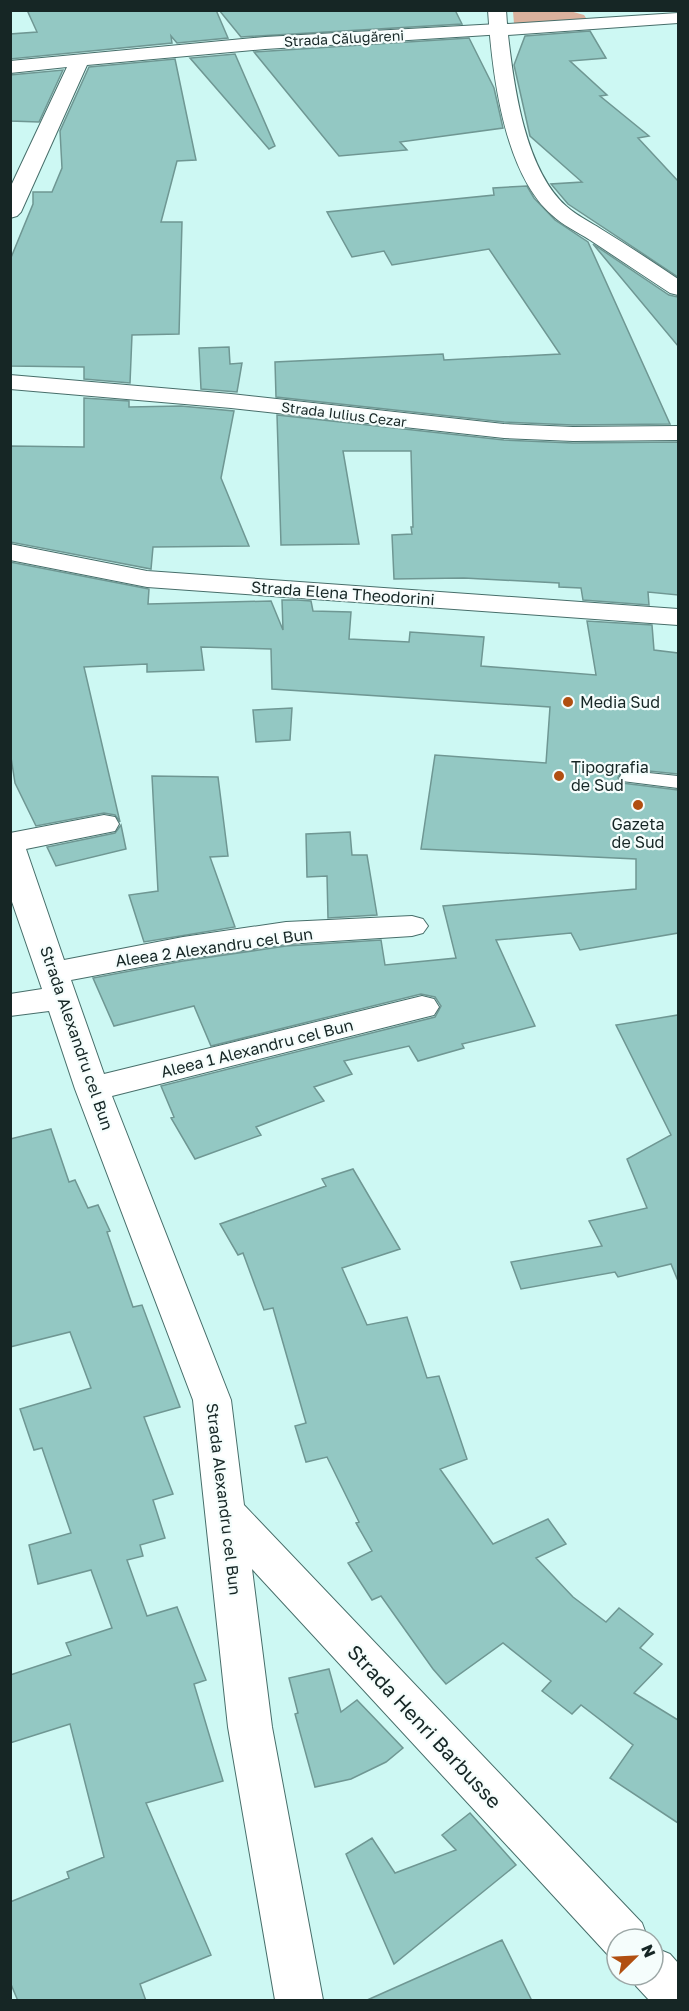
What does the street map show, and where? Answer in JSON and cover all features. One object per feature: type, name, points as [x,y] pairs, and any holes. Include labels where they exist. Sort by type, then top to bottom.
[{"type":"street","points":[[589,10],[620,21]]},
{"type":"street","name":"Strada Călugăreni","points":[[10,67],[498,20],[620,21],[678,18]]},
{"type":"street","points":[[498,20],[515,128],[529,168],[544,193],[559,211],[678,288]]},
{"type":"street","points":[[10,212],[80,60]]},
{"type":"street","name":"Strada Iulius Cezar","points":[[10,382],[231,401],[504,431],[573,434],[678,433]]},
{"type":"street","name":"Strada Elena Theodorini","points":[[10,552],[147,579],[678,617]]},
{"type":"street","points":[[10,843],[104,824]]},
{"type":"street","name":"Strada Alexandru cel Bun","points":[[10,848],[24,929],[56,986],[92,1089],[212,1400],[250,1726],[299,2001]]},
{"type":"street","name":"Aleea 2 Alexandru cel Bun","points":[[10,1005],[56,986],[183,948],[286,933],[412,926]]},
{"type":"street","name":"Aleea 1 Alexandru cel Bun","points":[[92,1089],[422,1007]]},
{"type":"street","name":"Strada Henri Barbusse","points":[[226,1512],[613,1927]]},
{"type":"street","points":[[665,1983],[678,1997]]},
{"type":"lane","points":[[629,777],[678,782]]},
{"type":"shaded area","points":[[513,11],[570,11],[584,15],[586,18],[582,21],[514,24]]},
{"type":"building","points":[[27,10],[216,10],[228,38],[177,43],[171,36],[172,43],[10,59],[10,34],[37,32]]},
{"type":"building","points":[[219,10],[455,10],[462,24],[241,37]]},
{"type":"building","points":[[590,31],[606,58],[570,61],[607,95],[600,96],[649,136],[638,138],[678,181],[678,277],[568,204],[551,184],[582,182],[530,136],[514,65],[525,36]]},
{"type":"building","points":[[469,38],[494,88],[503,128],[400,142],[407,150],[339,156],[254,52]]},
{"type":"building","points":[[235,54],[275,146],[269,149],[190,58]]},
{"type":"building","points":[[175,59],[196,160],[177,161],[161,222],[182,222],[179,334],[132,335],[130,383],[84,379],[84,367],[10,366],[10,260],[33,204],[33,192],[52,192],[62,168],[60,131],[89,67]]},
{"type":"building","points":[[63,70],[39,122],[10,121],[10,75]]},
{"type":"building","points":[[527,186],[534,198],[555,220],[588,242],[670,424],[573,425],[504,422],[276,397],[275,362],[443,354],[444,360],[560,354],[489,249],[392,265],[384,251],[352,257],[327,212],[494,195],[493,188]]},
{"type":"building","points":[[593,244],[669,295],[678,297],[678,346]]},
{"type":"building","points":[[229,347],[230,364],[242,363],[237,392],[201,389],[199,348]]},
{"type":"building","points":[[84,398],[129,401],[129,407],[181,406],[234,411],[221,478],[249,546],[153,547],[151,569],[10,542],[10,446],[84,447]]},
{"type":"building","points":[[277,415],[504,440],[573,443],[678,442],[678,595],[648,592],[649,605],[583,600],[581,588],[559,587],[559,583],[464,578],[394,579],[392,535],[412,534],[411,527],[413,527],[411,451],[343,451],[359,544],[281,545]]},
{"type":"building","points":[[10,562],[149,589],[148,604],[271,601],[283,630],[282,600],[297,600],[311,601],[313,611],[351,612],[349,639],[409,642],[410,632],[484,637],[481,666],[596,675],[587,621],[652,625],[654,650],[678,653],[678,774],[629,769],[621,771],[618,778],[622,783],[678,790],[678,933],[580,950],[571,933],[496,940],[535,1026],[462,1044],[464,1048],[418,1061],[409,1046],[344,1061],[352,1074],[314,1087],[324,1101],[256,1127],[261,1135],[195,1159],[171,1118],[174,1117],[161,1086],[435,1017],[441,1006],[435,997],[421,994],[211,1046],[194,1006],[114,1026],[93,978],[183,961],[286,946],[381,940],[385,965],[456,958],[443,906],[636,889],[636,859],[421,849],[435,755],[546,763],[550,707],[272,689],[271,649],[201,647],[204,670],[147,672],[147,664],[84,667],[120,822],[115,815],[104,813],[36,826],[15,783],[10,751]]},
{"type":"building","points":[[292,708],[290,740],[256,742],[253,710]]},
{"type":"building","points":[[152,776],[218,777],[228,856],[210,857],[235,927],[144,942],[129,895],[158,891]]},
{"type":"building","points":[[121,825],[126,849],[56,866],[47,847],[115,833]]},
{"type":"building","points":[[350,832],[352,855],[367,855],[377,915],[328,918],[327,876],[307,877],[306,834]]},
{"type":"building","points":[[678,1015],[678,1281],[671,1264],[618,1277],[615,1272],[521,1289],[511,1262],[602,1246],[589,1221],[647,1208],[627,1159],[671,1135],[616,1025]]},
{"type":"building","points":[[51,1129],[69,1182],[75,1180],[88,1208],[98,1205],[110,1231],[107,1232],[133,1307],[142,1305],[180,1407],[144,1417],[173,1494],[153,1500],[165,1538],[140,1545],[143,1556],[127,1560],[147,1616],[177,1607],[206,1680],[194,1684],[223,1781],[146,1803],[211,1955],[140,1984],[146,2001],[18,2001],[10,1982],[10,1902],[69,1878],[67,1872],[104,1857],[70,1724],[10,1743],[10,1675],[71,1655],[66,1643],[112,1628],[91,1570],[38,1584],[29,1545],[71,1533],[42,1448],[34,1450],[20,1409],[91,1388],[70,1332],[10,1347],[10,1139]]},
{"type":"building","points":[[353,1169],[400,1249],[342,1268],[367,1325],[407,1317],[427,1378],[439,1376],[467,1459],[440,1469],[493,1544],[548,1519],[566,1544],[536,1558],[573,1597],[606,1622],[619,1608],[653,1634],[640,1648],[662,1664],[634,1693],[678,1720],[678,1823],[610,1778],[633,1745],[581,1705],[572,1714],[542,1691],[551,1681],[503,1643],[446,1684],[381,1596],[372,1600],[348,1563],[372,1551],[356,1523],[359,1522],[327,1457],[306,1462],[295,1426],[306,1423],[273,1308],[264,1310],[243,1253],[238,1255],[220,1224],[326,1186],[322,1179]]},
{"type":"building","points":[[329,1669],[341,1712],[357,1700],[403,1748],[386,1762],[351,1779],[315,1787],[295,1714],[298,1713],[289,1678]]},
{"type":"building","points":[[470,1813],[516,1865],[394,1964],[346,1854],[372,1838],[395,1873],[456,1850],[442,1835]]},
{"type":"building","points":[[502,1940],[532,2001],[365,2001]]},
{"type":"place","name":"Media Sud","points":[[568,702]]},
{"type":"place","name":"Tipografia de Sud","points":[[559,776]]},
{"type":"place","name":"Gazeta de Sud","points":[[638,805]]}]
